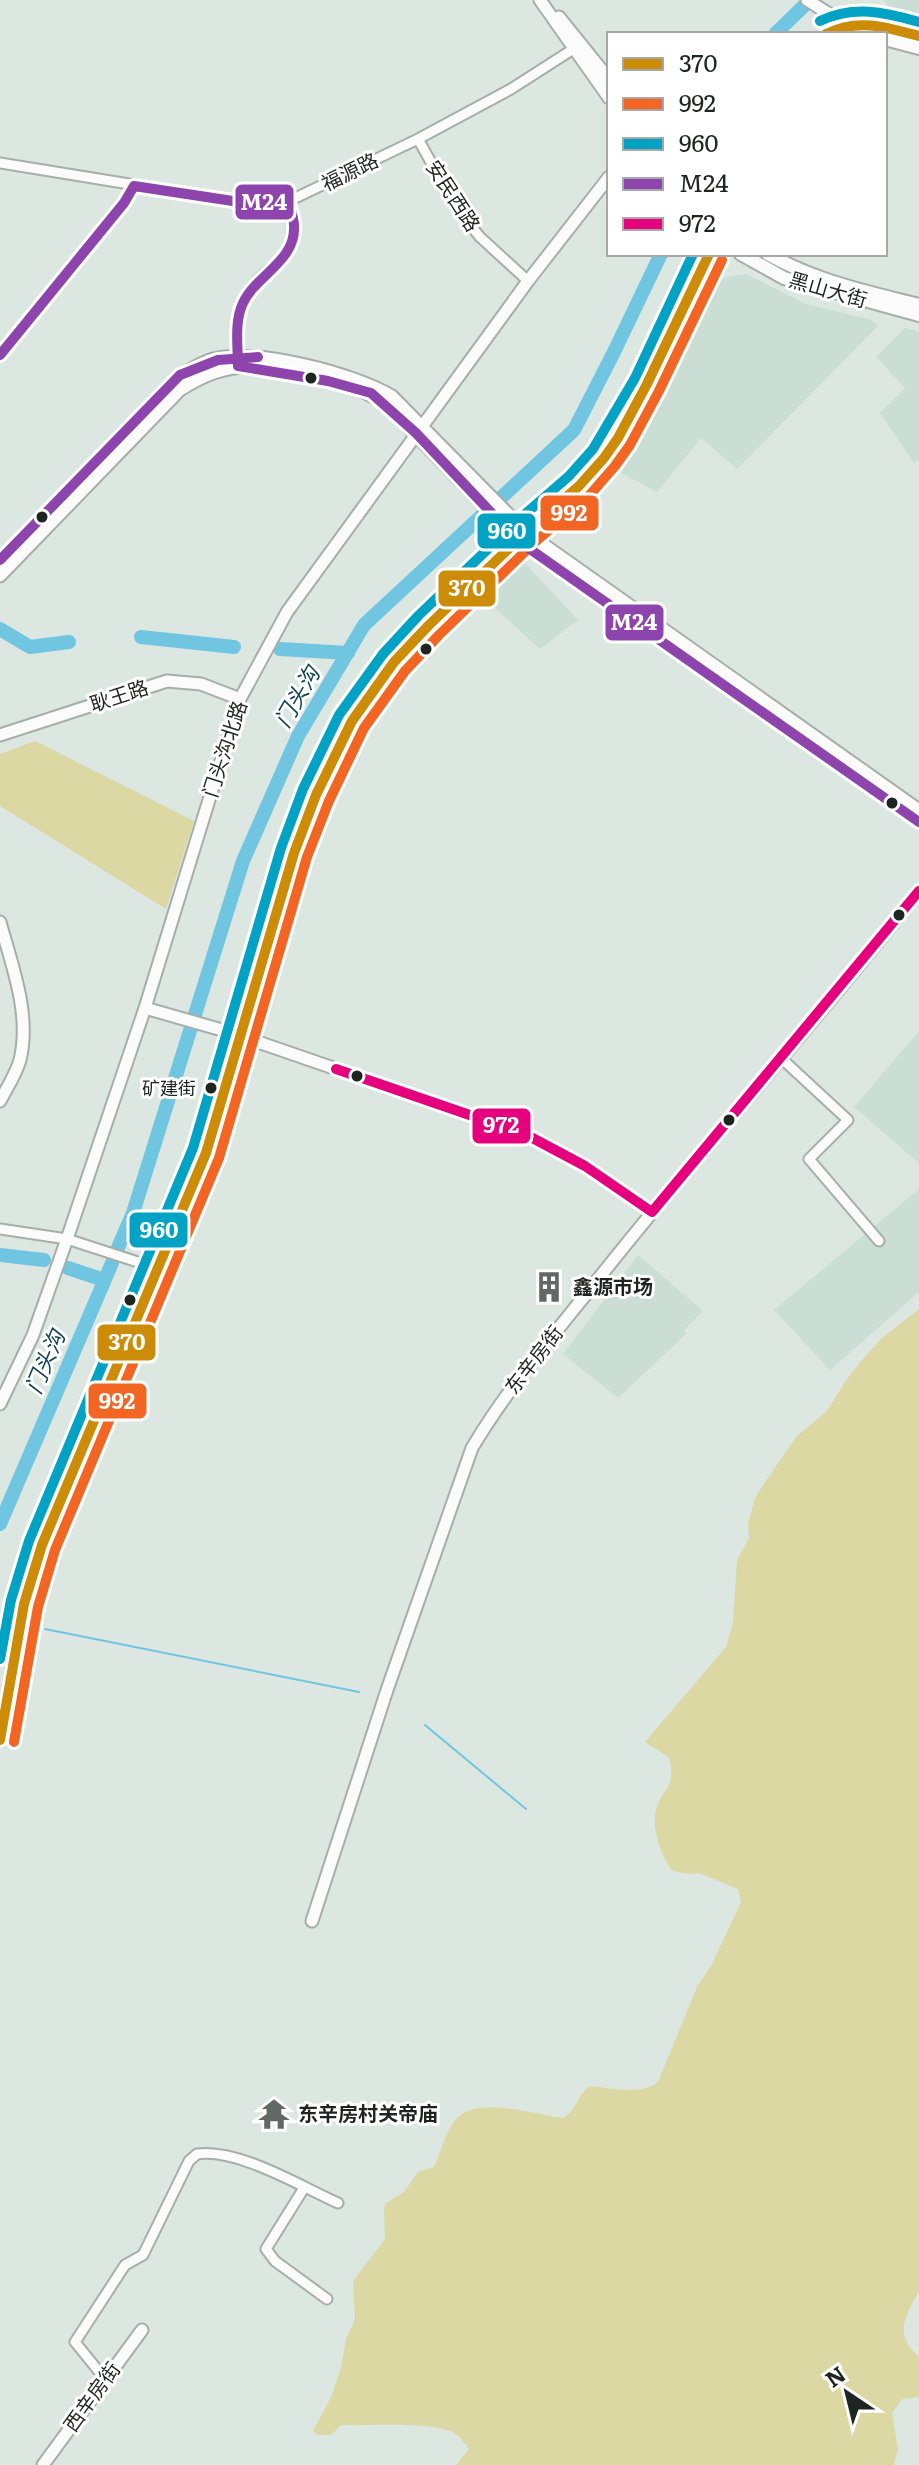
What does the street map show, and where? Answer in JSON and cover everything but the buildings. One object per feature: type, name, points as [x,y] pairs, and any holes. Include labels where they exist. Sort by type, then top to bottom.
[{"type":"main road","points":[[845,31],[857,23],[919,36]]},
{"type":"main road","points":[[887,40],[919,48]]},
{"type":"main road","points":[[0,1740],[24,1604],[42,1545],[194,1147],[225,1030],[300,811],[346,716],[388,656],[431,607],[580,475],[614,433],[698,256]]},
{"type":"main road","points":[[0,1692],[29,1550],[151,1266],[206,1153],[294,853],[316,795],[352,721],[394,662],[518,533],[579,486],[618,438],[708,256]]},
{"type":"main road","name":"黑山大街","points":[[745,256],[784,278],[919,315]]},
{"type":"main road","name":"黑山大街","points":[[771,256],[792,268],[840,285],[919,305]]},
{"type":"street","points":[[540,0],[577,47],[607,77]]},
{"type":"street","points":[[548,0],[607,95]]},
{"type":"street","points":[[807,0],[845,31]]},
{"type":"street","name":"福源路","points":[[0,163],[246,203],[289,201],[418,139],[511,89],[577,47]]},
{"type":"street","name":"安民西路","points":[[418,139],[457,209],[480,237],[528,281]]},
{"type":"street","name":"门头沟北路","points":[[0,1404],[4,1386],[33,1335],[67,1239],[145,1008],[240,699],[287,612],[528,281],[607,180]]},
{"type":"street","points":[[0,355],[124,203],[134,186]]},
{"type":"street","points":[[238,361],[242,305],[250,289],[281,260],[292,245],[294,227],[289,201]]},
{"type":"street","points":[[0,560],[180,375],[211,359],[238,361],[371,393],[420,429],[518,533],[919,822]]},
{"type":"street","points":[[1,574],[180,390],[238,361]]},
{"type":"street","points":[[518,533],[919,810]]},
{"type":"street","name":"耿王路","points":[[0,735],[167,681],[201,684],[240,699]]},
{"type":"street","name":"东辛房街","points":[[312,1921],[472,1448],[489,1419],[652,1212],[919,891]]},
{"type":"street","points":[[0,922],[20,995],[22,1023],[20,1060],[0,1101]]},
{"type":"street","points":[[145,1008],[225,1030],[525,1134],[585,1166],[652,1212]]},
{"type":"street","points":[[781,1058],[848,1120],[809,1159],[879,1241]]},
{"type":"street","points":[[0,1229],[67,1239],[151,1266]]},
{"type":"street","points":[[105,2379],[75,2342],[125,2265],[143,2255],[189,2161],[197,2154],[218,2153],[290,2178],[304,2188],[338,2203]]},
{"type":"street","points":[[304,2188],[266,2249],[275,2261],[327,2299]]},
{"type":"street","name":"西辛房街","points":[[43,2465],[142,2330]]},
{"type":"shaded area","points":[[884,0],[919,0],[919,20],[893,13]]},
{"type":"shaded area","points":[[746,274],[806,304],[872,320],[878,326],[737,469],[701,438],[657,492],[614,469],[716,279]]},
{"type":"shaded area","points":[[905,328],[919,332],[919,460],[914,463],[880,413],[905,388],[876,357]]},
{"type":"shaded area","points":[[524,562],[578,620],[540,649],[484,598]]},
{"type":"shaded area","points":[[35,741],[194,821],[166,909],[0,806],[0,754]]},
{"type":"shaded area","points":[[919,1031],[919,1163],[854,1107]]},
{"type":"shaded area","points":[[919,1189],[919,1292],[830,1370],[774,1310]]},
{"type":"shaded area","points":[[638,1255],[703,1311],[684,1330],[687,1333],[618,1398],[563,1354]]},
{"type":"shaded area","points":[[919,1309],[919,2291],[906,2317],[904,2333],[911,2349],[919,2357],[919,2397],[902,2399],[892,2413],[898,2449],[894,2465],[456,2465],[469,2449],[456,2434],[434,2427],[341,2425],[331,2435],[318,2435],[313,2431],[331,2397],[341,2368],[346,2339],[355,2319],[353,2281],[385,2239],[386,2203],[404,2192],[418,2172],[434,2167],[459,2116],[481,2108],[495,2107],[563,2118],[590,2086],[634,2090],[658,2082],[697,1987],[711,1966],[741,1902],[738,1889],[699,1873],[672,1871],[668,1865],[658,1842],[655,1817],[670,1782],[669,1757],[645,1742],[726,1647],[733,1623],[737,1560],[749,1538],[748,1523],[755,1498],[765,1482],[797,1436],[827,1411],[863,1359],[882,1338]]},
{"type":"waterway","name":"门头沟","points":[[777,32],[810,0]]},
{"type":"waterway","name":"门头沟","points":[[117,1250],[133,1213],[243,861],[298,736],[364,625],[574,430],[660,256]]},
{"type":"waterway","points":[[0,629],[30,647],[69,642]]},
{"type":"waterway","points":[[141,637],[234,647]]},
{"type":"waterway","points":[[280,649],[348,653]]},
{"type":"waterway","points":[[0,1255],[44,1260]]},
{"type":"waterway","name":"门头沟","points":[[0,1524],[112,1263]]},
{"type":"waterway","points":[[68,1268],[104,1280]]},
{"type":"waterway","points":[[45,1629],[359,1692]]},
{"type":"waterway","points":[[425,1725],[526,1809]]},
{"type":"transit line","name":"960","points":[[820,21],[845,13],[869,12],[919,22]]},
{"type":"transit line","name":"370","points":[[831,32],[861,25],[919,36]]},
{"type":"transit line","name":"M24","points":[[0,355],[124,203],[134,186],[246,203],[289,201],[294,223],[293,238],[289,249],[243,303],[237,326],[238,366],[328,381],[371,393],[416,433],[517,540],[919,822]]},
{"type":"transit line","name":"960","points":[[0,1659],[11,1600],[29,1541],[193,1148],[281,848],[303,789],[339,715],[383,654],[419,615],[569,476],[593,449],[635,378],[692,256]]},
{"type":"transit line","name":"370","points":[[0,1740],[24,1604],[42,1545],[206,1153],[294,853],[316,795],[352,721],[394,662],[526,532],[579,486],[604,458],[647,384],[708,256]]},
{"type":"transit line","name":"992","points":[[14,1742],[38,1607],[55,1550],[219,1158],[307,857],[329,801],[364,728],[405,671],[535,542],[588,497],[615,466],[659,391],[722,260]]},
{"type":"transit line","name":"M24","points":[[0,560],[180,375],[218,360],[258,357]]},
{"type":"transit line","name":"972","points":[[652,1212],[919,891]]},
{"type":"transit line","name":"972","points":[[336,1069],[525,1134],[585,1166],[652,1212]]},
{"type":"place","name":"矿建街","points":[[211,1088]]},
{"type":"place","name":"鑫源市场","points":[[549,1287]]},
{"type":"place","name":"东辛房村关帝庙","points":[[274,2114]]}]
